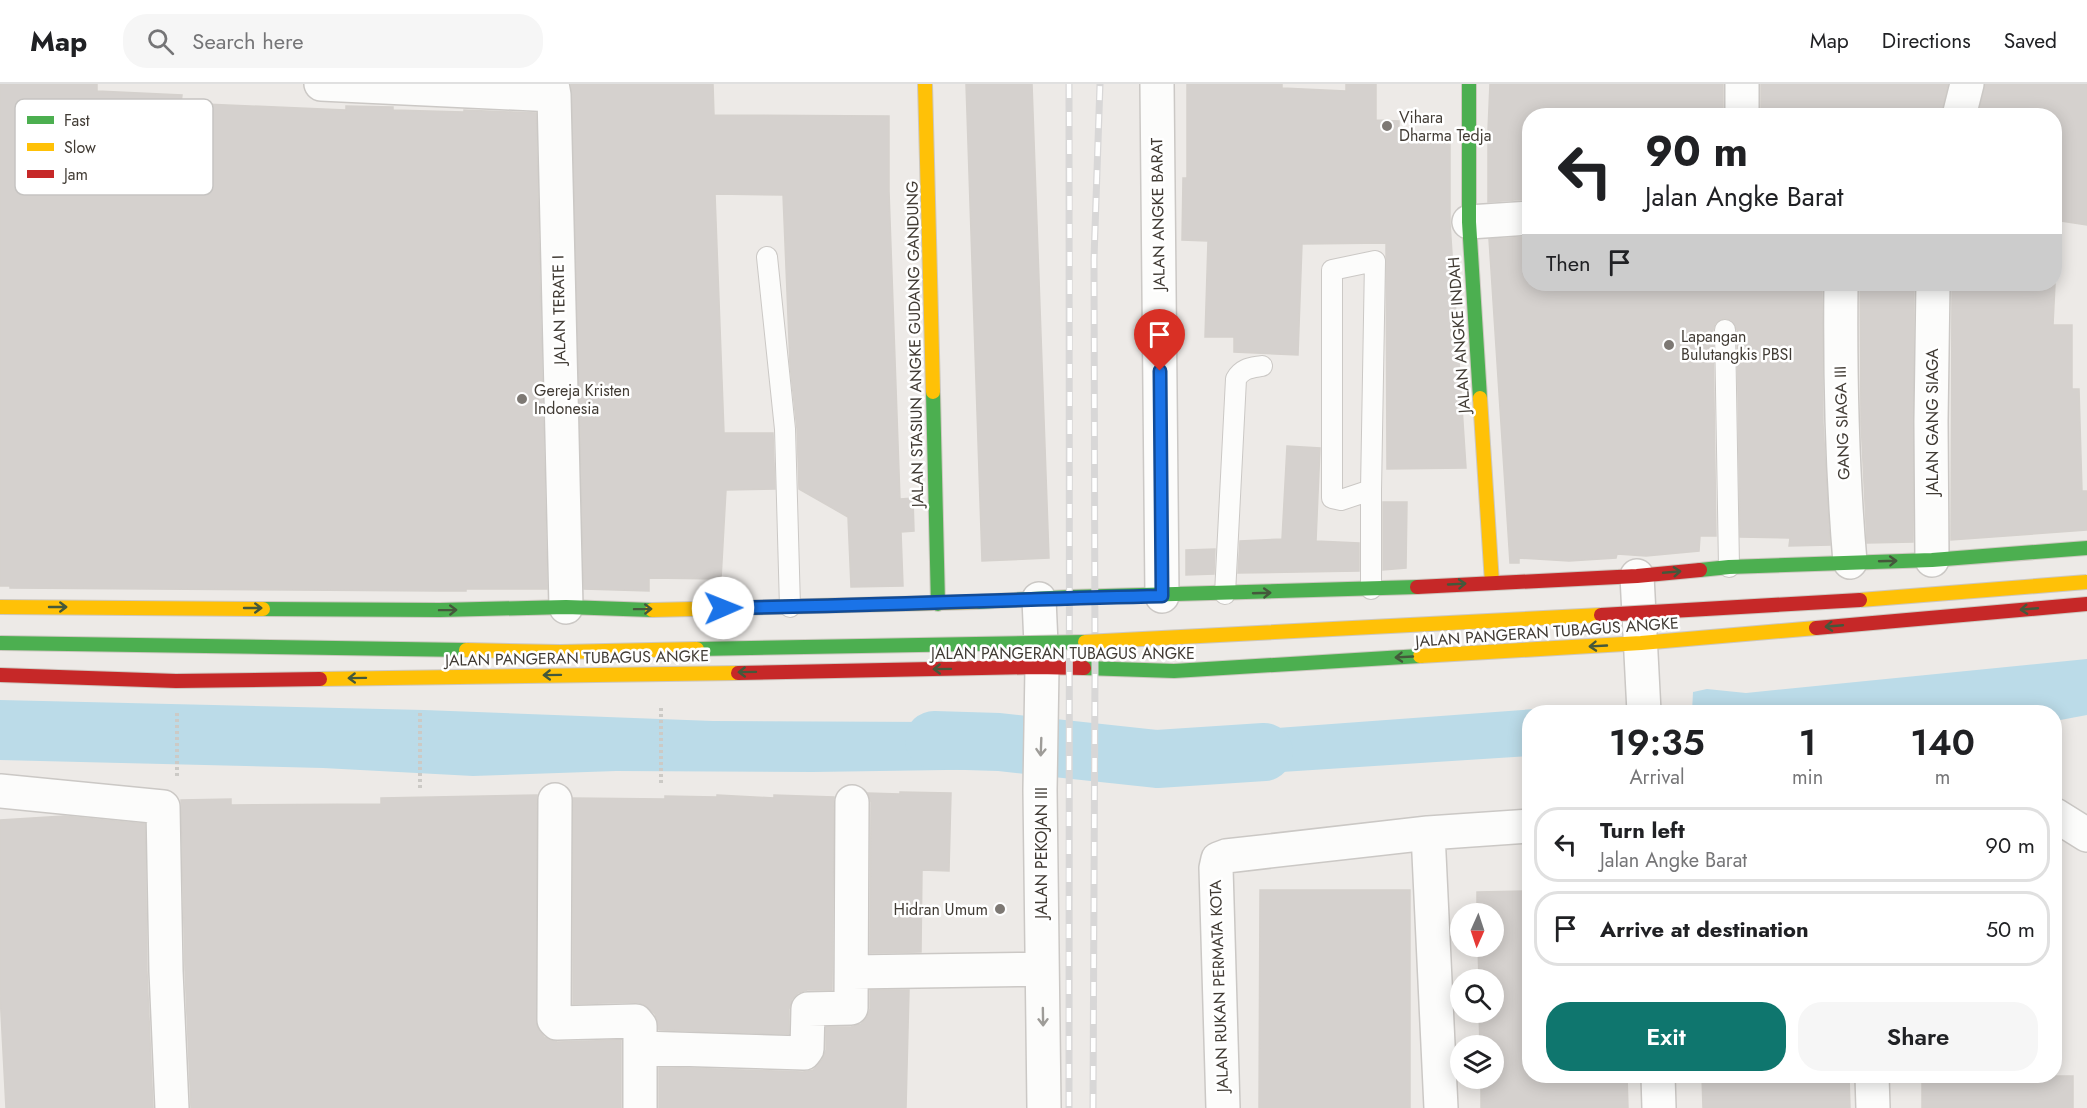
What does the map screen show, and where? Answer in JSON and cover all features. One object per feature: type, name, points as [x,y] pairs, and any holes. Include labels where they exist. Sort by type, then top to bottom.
[{"type":"street","points":[[321,84],[553,90]]},
{"type":"street","name":"JALAN STASIUN ANGKE GUDANG GANDUNG","points":[[925,84],[938,604]]},
{"type":"street","name":"JALAN ANGKE BARAT","points":[[1156,84],[1160,602]]},
{"type":"street","name":"JALAN ANGKE INDAH","points":[[1469,84],[1469,222],[1492,583]]},
{"type":"street","points":[[1742,84],[1742,108]]},
{"type":"street","points":[[1961,108],[1967,84]]},
{"type":"street","name":"JALAN TERATE I","points":[[553,90],[566,607]]},
{"type":"street","points":[[1469,222],[1522,219]]},
{"type":"street","name":"GANG SIAGA III","points":[[1841,291],[1840,377],[1850,562]]},
{"type":"street","name":"JALAN GANG SIAGA","points":[[1932,560],[1931,421],[1934,291]]},
{"type":"street","points":[[0,607],[428,610],[566,607],[634,610],[938,604],[1039,599],[1160,602],[1225,594],[1638,576],[1729,567],[1932,560],[2087,548]]},
{"type":"street","points":[[1638,576],[1644,705]]},
{"type":"street","name":"JALAN PANGERAN TUBAGUS ANGKE","points":[[0,643],[560,652],[1128,641],[1816,603],[2087,582]]},
{"type":"street","name":"JALAN PEKOJAN III","points":[[1039,599],[1042,667],[1040,790],[1044,1108]]},
{"type":"street","points":[[996,602],[1007,622],[1010,635],[1009,652],[1003,669]]},
{"type":"street","name":"JALAN PANGERAN TUBAGUS ANGKE","points":[[0,675],[176,681],[1042,667],[1174,671],[1641,654],[2087,604]]},
{"type":"street","points":[[1152,629],[1160,653],[1174,671]]},
{"type":"street","points":[[0,791],[163,807],[166,971],[172,1108]]},
{"type":"street","points":[[555,800],[554,1020],[557,1023],[636,1021],[640,1026],[640,1108]]},
{"type":"street","points":[[640,1048],[804,1053],[807,1049],[808,1009],[851,1008],[852,802]]},
{"type":"street","points":[[2062,819],[2087,835]]},
{"type":"street","name":"JALAN RUKAN PERMATA KOTA","points":[[1223,1108],[1216,868],[1218,859],[1226,856],[1428,833],[1522,827]]},
{"type":"street","points":[[1428,833],[1441,1108]]},
{"type":"street","points":[[852,972],[1042,969]]},
{"type":"street","points":[[1658,1083],[1659,1108]]},
{"type":"street","points":[[1872,1083],[1873,1108]]},
{"type":"lane","points":[[768,257],[785,429],[790,607]]},
{"type":"lane","points":[[1371,490],[1341,500],[1332,498],[1332,270],[1375,261],[1371,589]]},
{"type":"lane","points":[[1725,330],[1729,567]]},
{"type":"lane","points":[[1225,594],[1236,379],[1239,372],[1262,366]]},
{"type":"path","points":[[661,699],[661,783]]},
{"type":"path","points":[[420,705],[420,788]]},
{"type":"path","points":[[177,713],[177,784]]},
{"type":"water","points":[[2087,659],[2087,715],[2062,720],[2062,705],[1692,705],[1693,692],[1707,689],[1746,693]]},
{"type":"water","points":[[0,700],[424,710],[713,721],[934,722],[1015,719],[1012,769],[813,772],[616,771],[473,776],[323,768],[0,760]]},
{"type":"water","points":[[1522,710],[1522,757],[1186,778],[1182,735]]},
{"type":"building","points":[[0,84],[97,84],[97,91],[182,95],[182,99],[15,99],[15,195],[213,195],[213,104],[346,110],[346,106],[393,107],[393,110],[536,113],[547,589],[440,591],[10,588],[10,586],[0,586]]},
{"type":"building","points":[[571,84],[713,84],[714,115],[889,116],[889,191],[900,499],[913,498],[914,531],[901,532],[903,586],[851,587],[848,517],[799,489],[797,429],[790,365],[783,195],[715,194],[724,433],[773,433],[775,489],[726,490],[721,579],[649,578],[649,591],[584,589]]},
{"type":"building","points":[[966,84],[1032,84],[1049,558],[982,561]]},
{"type":"building","points":[[1187,84],[1282,84],[1282,88],[1346,91],[1346,84],[1376,84],[1376,120],[1399,121],[1399,139],[1450,141],[1450,223],[1466,468],[1387,469],[1386,243],[1302,244],[1298,355],[1234,352],[1234,337],[1205,337],[1208,241],[1182,240],[1183,178],[1187,178]]},
{"type":"building","points":[[1490,84],[1723,84],[1723,108],[1522,108],[1522,200],[1488,202]]},
{"type":"building","points":[[1761,84],[1948,84],[1943,108],[1761,108]]},
{"type":"building","points":[[1985,84],[2087,84],[2087,225],[2062,221],[2062,108],[1980,108]]},
{"type":"building","points":[[1522,237],[1522,291],[1822,291],[1823,423],[1830,545],[1789,546],[1790,538],[1740,537],[1737,330],[1731,320],[1724,318],[1715,324],[1713,330],[1716,536],[1700,536],[1699,551],[1646,556],[1617,554],[1616,558],[1569,561],[1519,558],[1519,563],[1510,563],[1489,239]]},
{"type":"building","points":[[1860,291],[1914,291],[1913,542],[1867,543],[1861,422]]},
{"type":"building","points":[[1952,291],[2055,291],[2053,325],[2072,325],[2072,389],[2079,389],[2082,491],[2087,491],[2087,530],[1951,540]]},
{"type":"building","points":[[1287,446],[1320,448],[1316,541],[1359,543],[1359,571],[1238,573],[1240,541],[1282,539]]},
{"type":"building","points":[[1383,502],[1407,502],[1406,568],[1383,570]]},
{"type":"building","points":[[1215,549],[1214,574],[1186,575],[1186,550]]},
{"type":"building","points":[[900,792],[951,793],[949,871],[922,870],[921,952],[870,953],[871,802],[868,793],[900,794]]},
{"type":"building","points":[[537,795],[537,1027],[544,1037],[557,1042],[621,1040],[621,1108],[191,1108],[181,800],[231,799],[231,805],[381,804],[381,798]]},
{"type":"building","points":[[717,795],[774,798],[774,795],[834,797],[832,990],[807,990],[798,993],[792,999],[789,1009],[789,1034],[659,1030],[655,1014],[643,1004],[636,1002],[573,1004],[573,798],[665,799],[665,796],[717,797]]},
{"type":"building","points":[[64,816],[145,824],[147,971],[153,1108],[6,1108],[0,994],[0,820]]},
{"type":"building","points":[[1260,890],[1410,890],[1410,1108],[1259,1108]]},
{"type":"building","points":[[1522,891],[1522,1083],[1627,1083],[1628,1108],[1481,1108],[1481,1089],[1504,1089],[1504,1035],[1480,1035],[1479,1023],[1504,1023],[1504,969],[1479,969],[1478,957],[1504,957],[1504,903],[1477,903],[1477,892]]},
{"type":"building","points":[[870,990],[909,990],[906,1108],[659,1108],[659,1067],[803,1072],[813,1070],[822,1060],[826,1050],[826,1027],[851,1027],[861,1024],[870,1009]]},
{"type":"building","points":[[2062,1076],[2073,1076],[2073,1108],[1922,1108],[1922,1083],[2062,1083]]},
{"type":"building","points":[[1702,1083],[1849,1083],[1850,1108],[1703,1108]]},
{"type":"waterway","points":[[934,740],[999,742],[1157,759],[1264,752]]},
{"type":"railway","points":[[1069,84],[1069,1108]]},
{"type":"railway","points":[[1093,1108],[1094,259],[1100,84]]},
{"type":"traffic: fast","points":[[1469,84],[1469,222],[1480,398]]},
{"type":"traffic: fast","points":[[933,392],[938,604]]},
{"type":"traffic: fast","points":[[1700,570],[1932,560],[2087,548]]},
{"type":"traffic: fast","points":[[976,602],[1070,597],[1417,587]]},
{"type":"traffic: fast","points":[[263,609],[440,610],[566,607],[652,610]]},
{"type":"traffic: fast","points":[[697,649],[1085,642]]},
{"type":"traffic: fast","points":[[0,643],[466,650]]},
{"type":"traffic: fast","points":[[1084,668],[1174,671],[1420,656]]},
{"type":"traffic: slow","points":[[925,84],[933,392]]},
{"type":"traffic: slow","points":[[1480,398],[1492,583]]},
{"type":"traffic: slow","points":[[1860,600],[2087,582]]},
{"type":"traffic: slow","points":[[652,610],[976,602]]},
{"type":"traffic: slow","points":[[0,607],[263,609]]},
{"type":"traffic: slow","points":[[1085,642],[1601,615]]},
{"type":"traffic: slow","points":[[1420,656],[1641,643],[1816,628]]},
{"type":"traffic: slow","points":[[466,650],[560,652],[697,649]]},
{"type":"traffic: slow","points":[[320,679],[738,673]]},
{"type":"traffic: jam","points":[[1417,587],[1637,576],[1700,570]]},
{"type":"traffic: jam","points":[[1601,615],[1860,600]]},
{"type":"traffic: jam","points":[[1816,628],[2087,604]]},
{"type":"traffic: jam","points":[[738,673],[1084,668]]},
{"type":"traffic: jam","points":[[0,675],[176,681],[320,679]]},
{"type":"place","name":"Vihara Dharma Tedja","points":[[1387,126]]},
{"type":"place","name":"Lapangan Bulutangkis PBSI","points":[[1669,345]]},
{"type":"place","name":"Gereja Kristen Indonesia","points":[[522,399]]},
{"type":"place","name":"Hidran Umum","points":[[1000,909]]},
{"type":"route","points":[[723,608],[938,604],[1070,597],[1162,596],[1160,371]]}]
